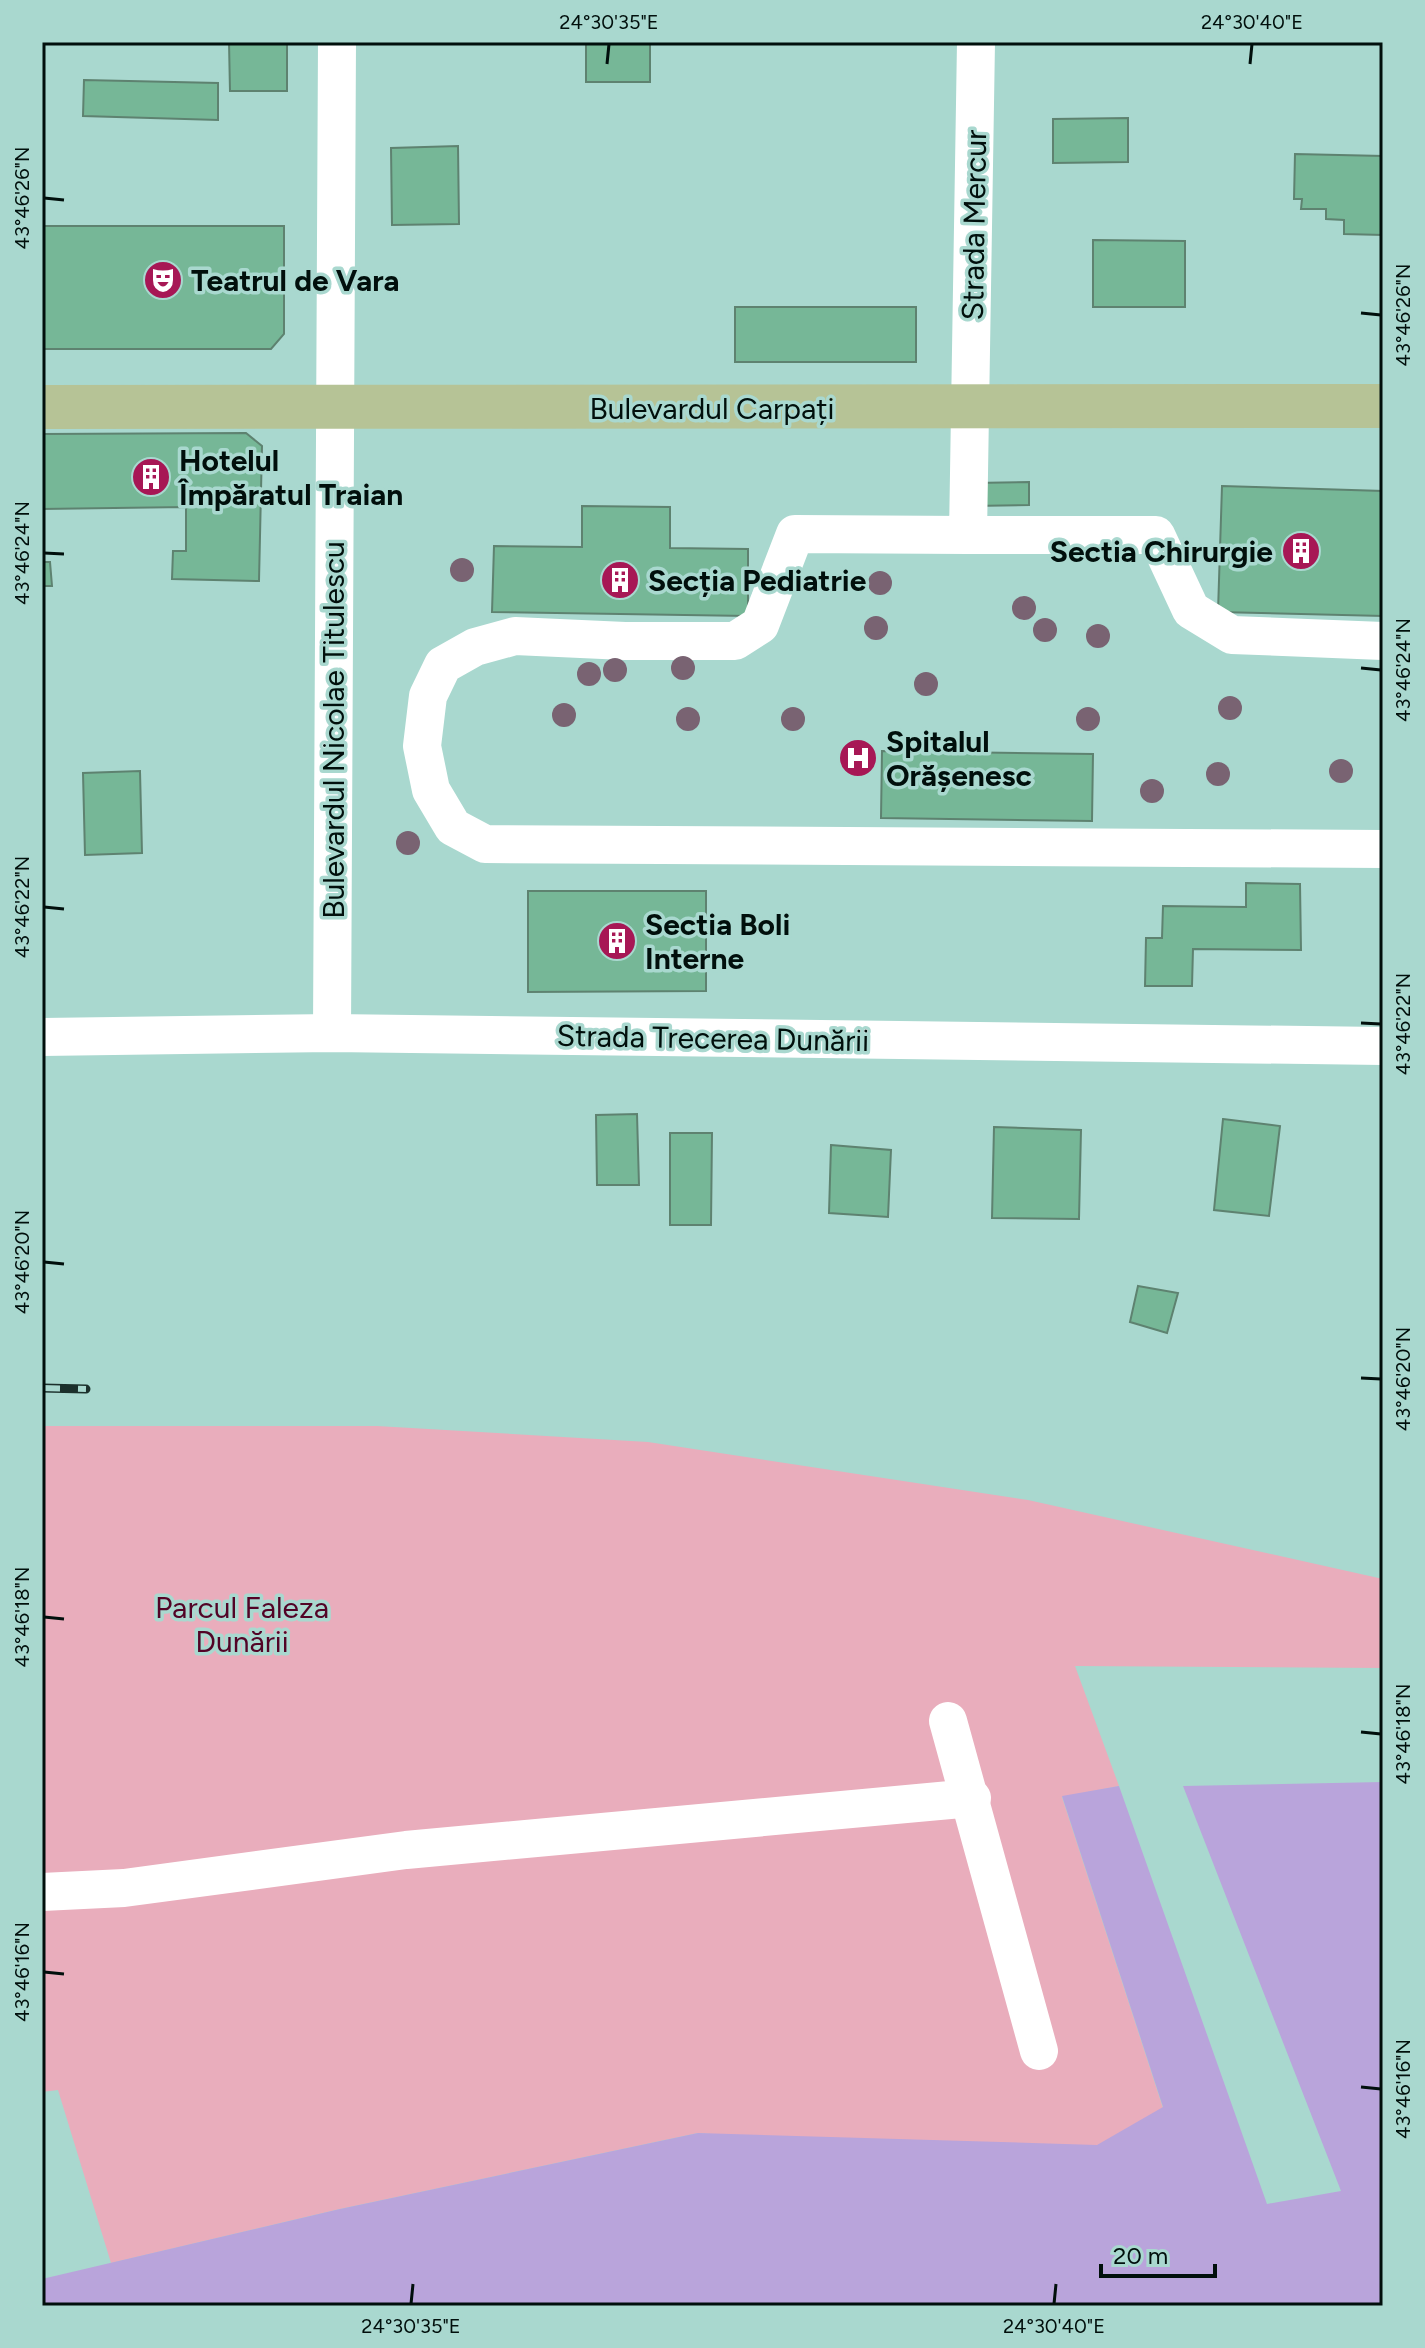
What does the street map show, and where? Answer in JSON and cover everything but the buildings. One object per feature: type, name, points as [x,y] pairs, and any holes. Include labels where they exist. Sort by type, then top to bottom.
[{"type":"main road","name":"Bulevardul Carpați","points":[[42,407],[1383,406]]},
{"type":"street","name":"Bulevardul Nicolae Titulescu","points":[[332,1033],[337,42]]},
{"type":"street","name":"Strada Mercur","points":[[968,535],[976,42]]},
{"type":"street","points":[[1383,641],[1232,635],[1191,610],[1156,535],[795,534],[760,625],[735,641],[625,641],[515,636],[475,647],[443,665],[428,696],[422,746],[431,790],[453,827],[485,844],[1383,849]]},
{"type":"street","name":"Strada Trecerea Dunării","points":[[42,1037],[332,1033],[1383,1046]]},
{"type":"street","points":[[948,1721],[972,1798],[1039,2051]]},
{"type":"street","points":[[42,1892],[124,1888],[406,1850],[972,1798]]},
{"type":"green space","name":"Parcul Faleza Dunării","points":[[42,1426],[377,1426],[648,1442],[1028,1500],[1383,1579],[1383,1668],[1075,1666],[1119,1786],[1062,1797],[1163,2108],[1089,2162],[698,2133],[340,2209],[111,2263],[58,2090],[42,2092]]},
{"type":"shaded area","points":[[1383,1782],[1383,2306],[42,2306],[42,2279],[340,2209],[698,2133],[1097,2145],[1163,2107],[1062,1796],[1119,1786],[1267,2204],[1341,2191],[1183,1786]]},
{"type":"railway","points":[[42,1388],[86,1389]]},
{"type":"place","name":"Teatrul de Vara","points":[[163,280]]},
{"type":"place","name":"Hotelul Împăratul Traian","points":[[151,477]]},
{"type":"place","name":"Sectia Chirurgie","points":[[1301,551]]},
{"type":"place","name":"Secția Pediatrie","points":[[620,580]]},
{"type":"place","name":"Spitalul Orășenesc","points":[[858,758]]},
{"type":"place","name":"Sectia Boli Interne","points":[[617,941]]}]
